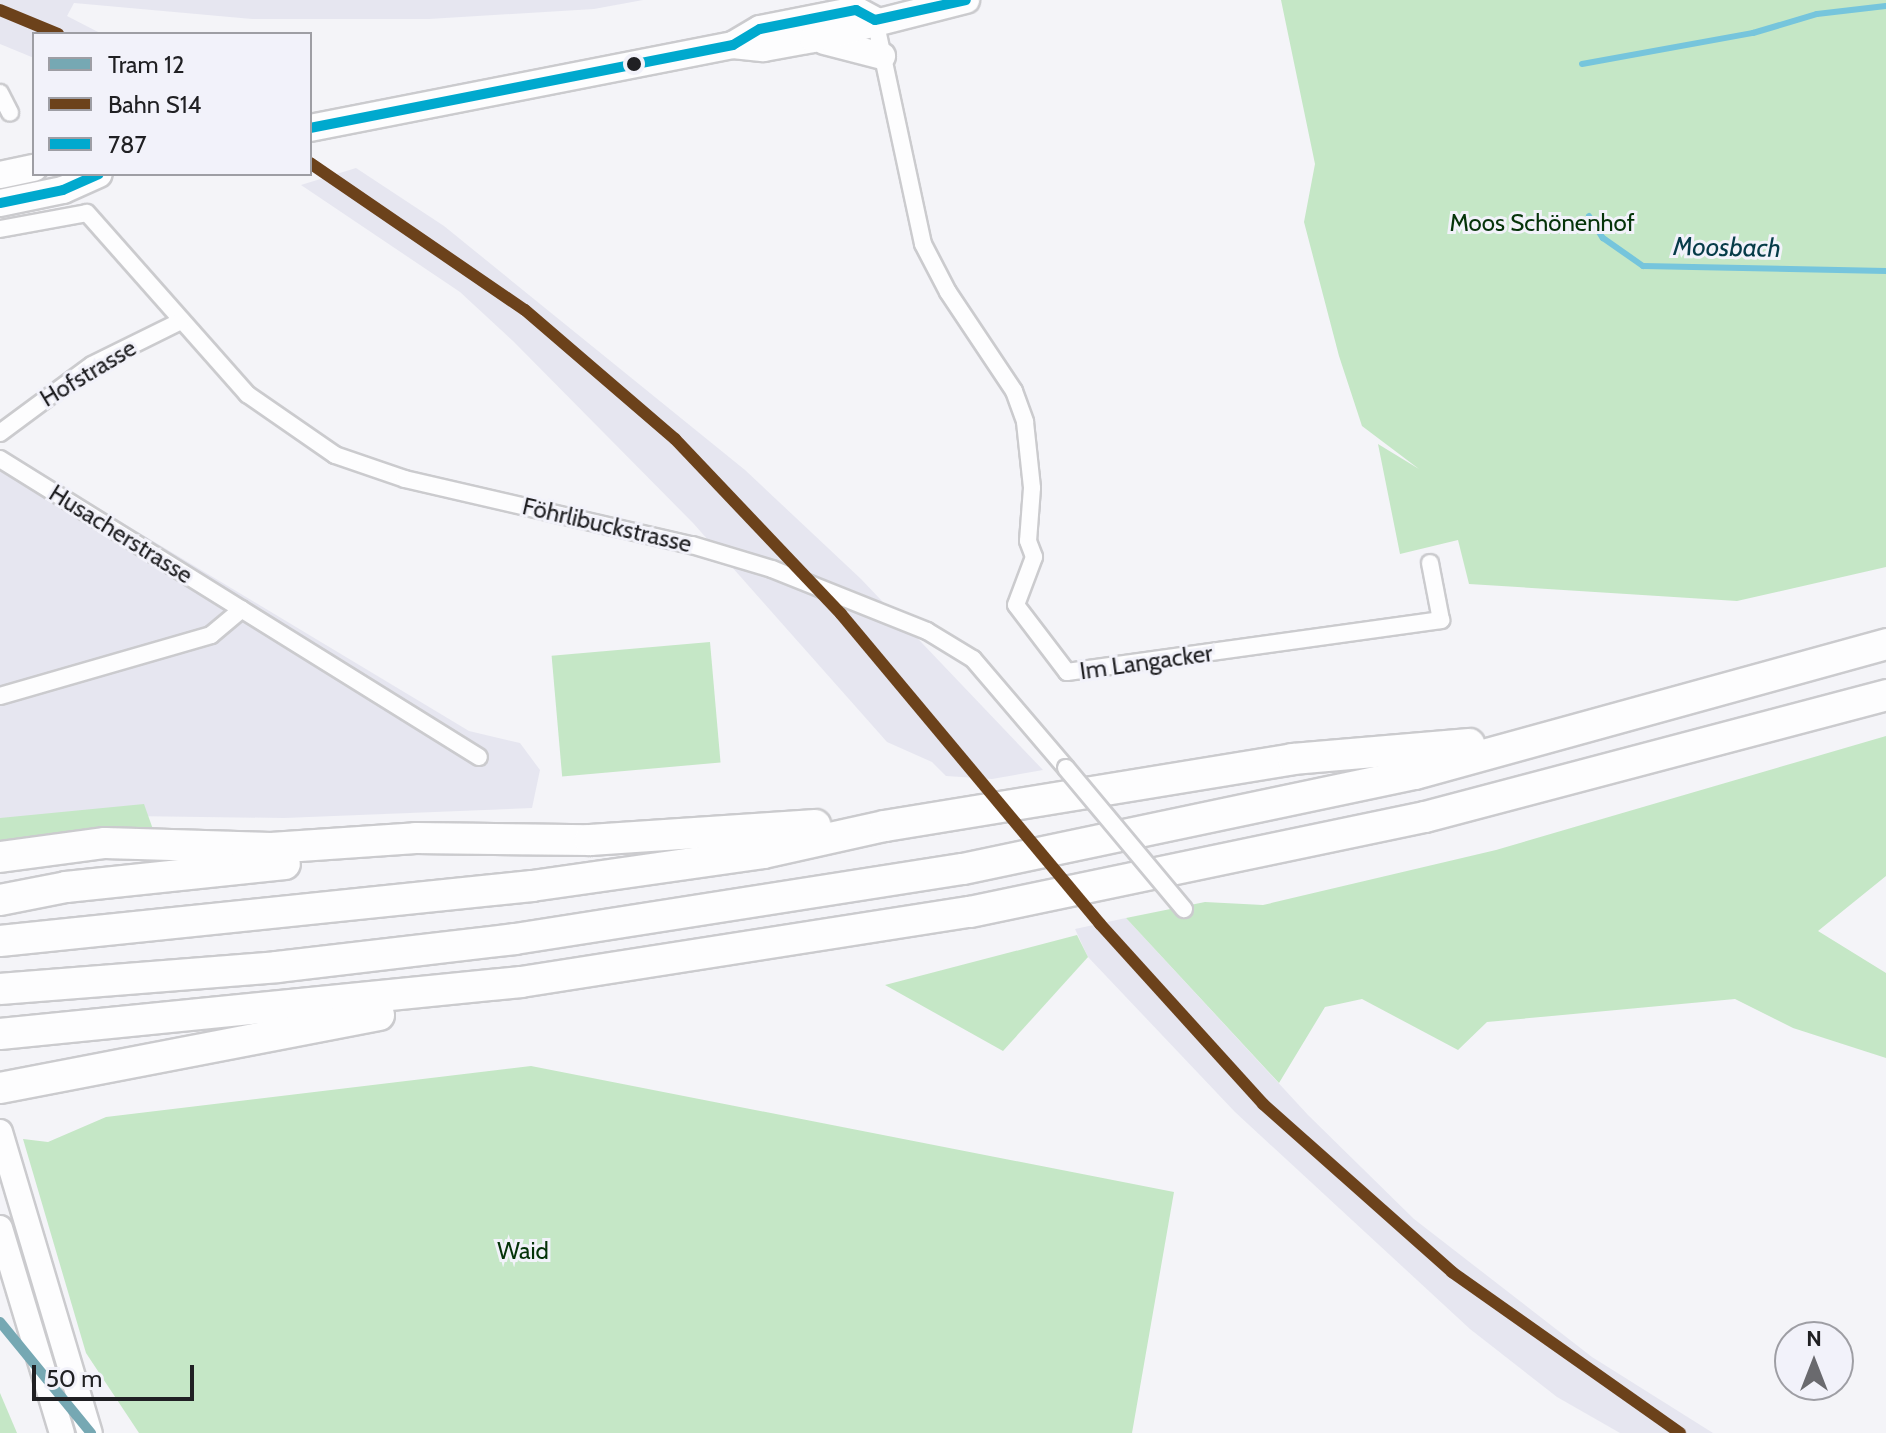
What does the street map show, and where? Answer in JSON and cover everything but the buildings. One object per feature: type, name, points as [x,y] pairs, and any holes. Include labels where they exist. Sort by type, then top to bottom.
[{"type":"highway","points":[[0,989],[391,954],[813,895],[1218,818],[1415,774],[1886,644]]},
{"type":"highway","points":[[0,1034],[521,982],[857,932],[1199,867],[1538,789],[1886,695]]},
{"type":"highway","points":[[0,941],[384,905],[763,853],[885,826],[1293,759],[1539,738]]},
{"type":"highway","points":[[0,857],[105,843],[271,848],[416,838],[656,839],[826,825],[885,826]]},
{"type":"highway","points":[[0,900],[66,887],[413,853],[489,840]]},
{"type":"highway","points":[[0,884],[66,887]]},
{"type":"highway","points":[[0,1088],[289,1036],[521,982]]},
{"type":"main road","points":[[312,128],[733,45],[764,48],[813,39],[858,30],[875,20],[966,0]]},
{"type":"main road","points":[[733,45],[760,29],[856,10],[875,20]]},
{"type":"main road","points":[[813,39],[882,56]]},
{"type":"main road","points":[[0,175],[32,168]]},
{"type":"main road","points":[[0,203],[63,190],[94,176]]},
{"type":"main road","points":[[3,1142],[90,1433]]},
{"type":"main road","points":[[0,1228],[62,1433]]},
{"type":"street","name":"Im Langacker","points":[[875,20],[923,244],[948,292],[1014,391],[1025,422],[1032,488],[1028,541],[1034,557],[1016,605],[1067,672],[1441,620],[1430,563]]},
{"type":"street","points":[[0,93],[10,113]]},
{"type":"street","name":"Föhrlibuckstrasse","points":[[0,229],[87,213],[247,394],[335,455],[405,479],[711,550],[927,631],[973,659],[1184,909]]},
{"type":"street","name":"Hofstrasse","points":[[0,433],[67,380],[181,321]]},
{"type":"street","name":"Husacherstrasse","points":[[0,459],[479,757]]},
{"type":"street","points":[[0,696],[211,635],[242,609]]},
{"type":"shaded area","points":[[0,0],[643,0],[594,9],[429,19],[252,19],[74,3],[67,16],[98,32],[32,32],[32,57],[0,44]]},
{"type":"shaded area","points":[[356,168],[444,226],[745,470],[861,579],[1043,770],[992,779],[946,776],[932,762],[887,742],[693,523],[513,341],[460,292],[301,185]]},
{"type":"shaded area","points":[[0,449],[469,731],[520,743],[540,770],[532,808],[284,818],[129,816],[0,846]]},
{"type":"shaded area","points":[[1126,918],[1308,1115],[1414,1219],[1592,1357],[1713,1433],[1620,1433],[1557,1397],[1470,1329],[1235,1112],[1088,957],[1075,929]]},
{"type":"green space","name":"Moos Schönenhof","points":[[1281,0],[1886,0],[1886,567],[1737,601],[1469,584],[1458,540],[1400,554],[1378,444],[1419,469],[1362,426],[1339,356],[1304,222],[1315,164]]},
{"type":"green space","points":[[710,642],[721,763],[562,776],[552,656]]},
{"type":"green space","points":[[1886,736],[1886,876],[1818,931],[1886,973],[1886,1058],[1793,1028],[1735,999],[1487,1022],[1458,1050],[1362,999],[1325,1007],[1279,1083],[1126,918],[1205,902],[1263,905],[1496,850]]},
{"type":"green space","points":[[144,804],[155,835],[0,847],[0,818]]},
{"type":"green space","points":[[1077,935],[1088,957],[1003,1051],[885,985]]},
{"type":"green space","name":"Waid","points":[[531,1066],[1174,1192],[1132,1433],[139,1433],[86,1353],[23,1139],[48,1142],[106,1117]]},
{"type":"green space","points":[[0,1393],[17,1433],[0,1433]]},
{"type":"waterway","points":[[1582,64],[1753,33],[1817,14],[1886,6]]},
{"type":"waterway","name":"Moosbach","points":[[1589,216],[1603,238],[1643,266],[1886,271]]},
{"type":"tram line","name":"12","points":[[0,1322],[91,1433]]},
{"type":"rail line","name":"S14","points":[[0,10],[53,32]]},
{"type":"rail line","name":"S14","points":[[312,164],[525,310],[675,439],[841,614],[1100,924],[1263,1104],[1452,1272],[1680,1433]]},
{"type":"transit line","name":"787","points":[[312,128],[733,45],[760,29],[856,10],[875,20],[966,0]]},
{"type":"transit line","name":"787","points":[[0,203],[63,190],[94,176]]}]
